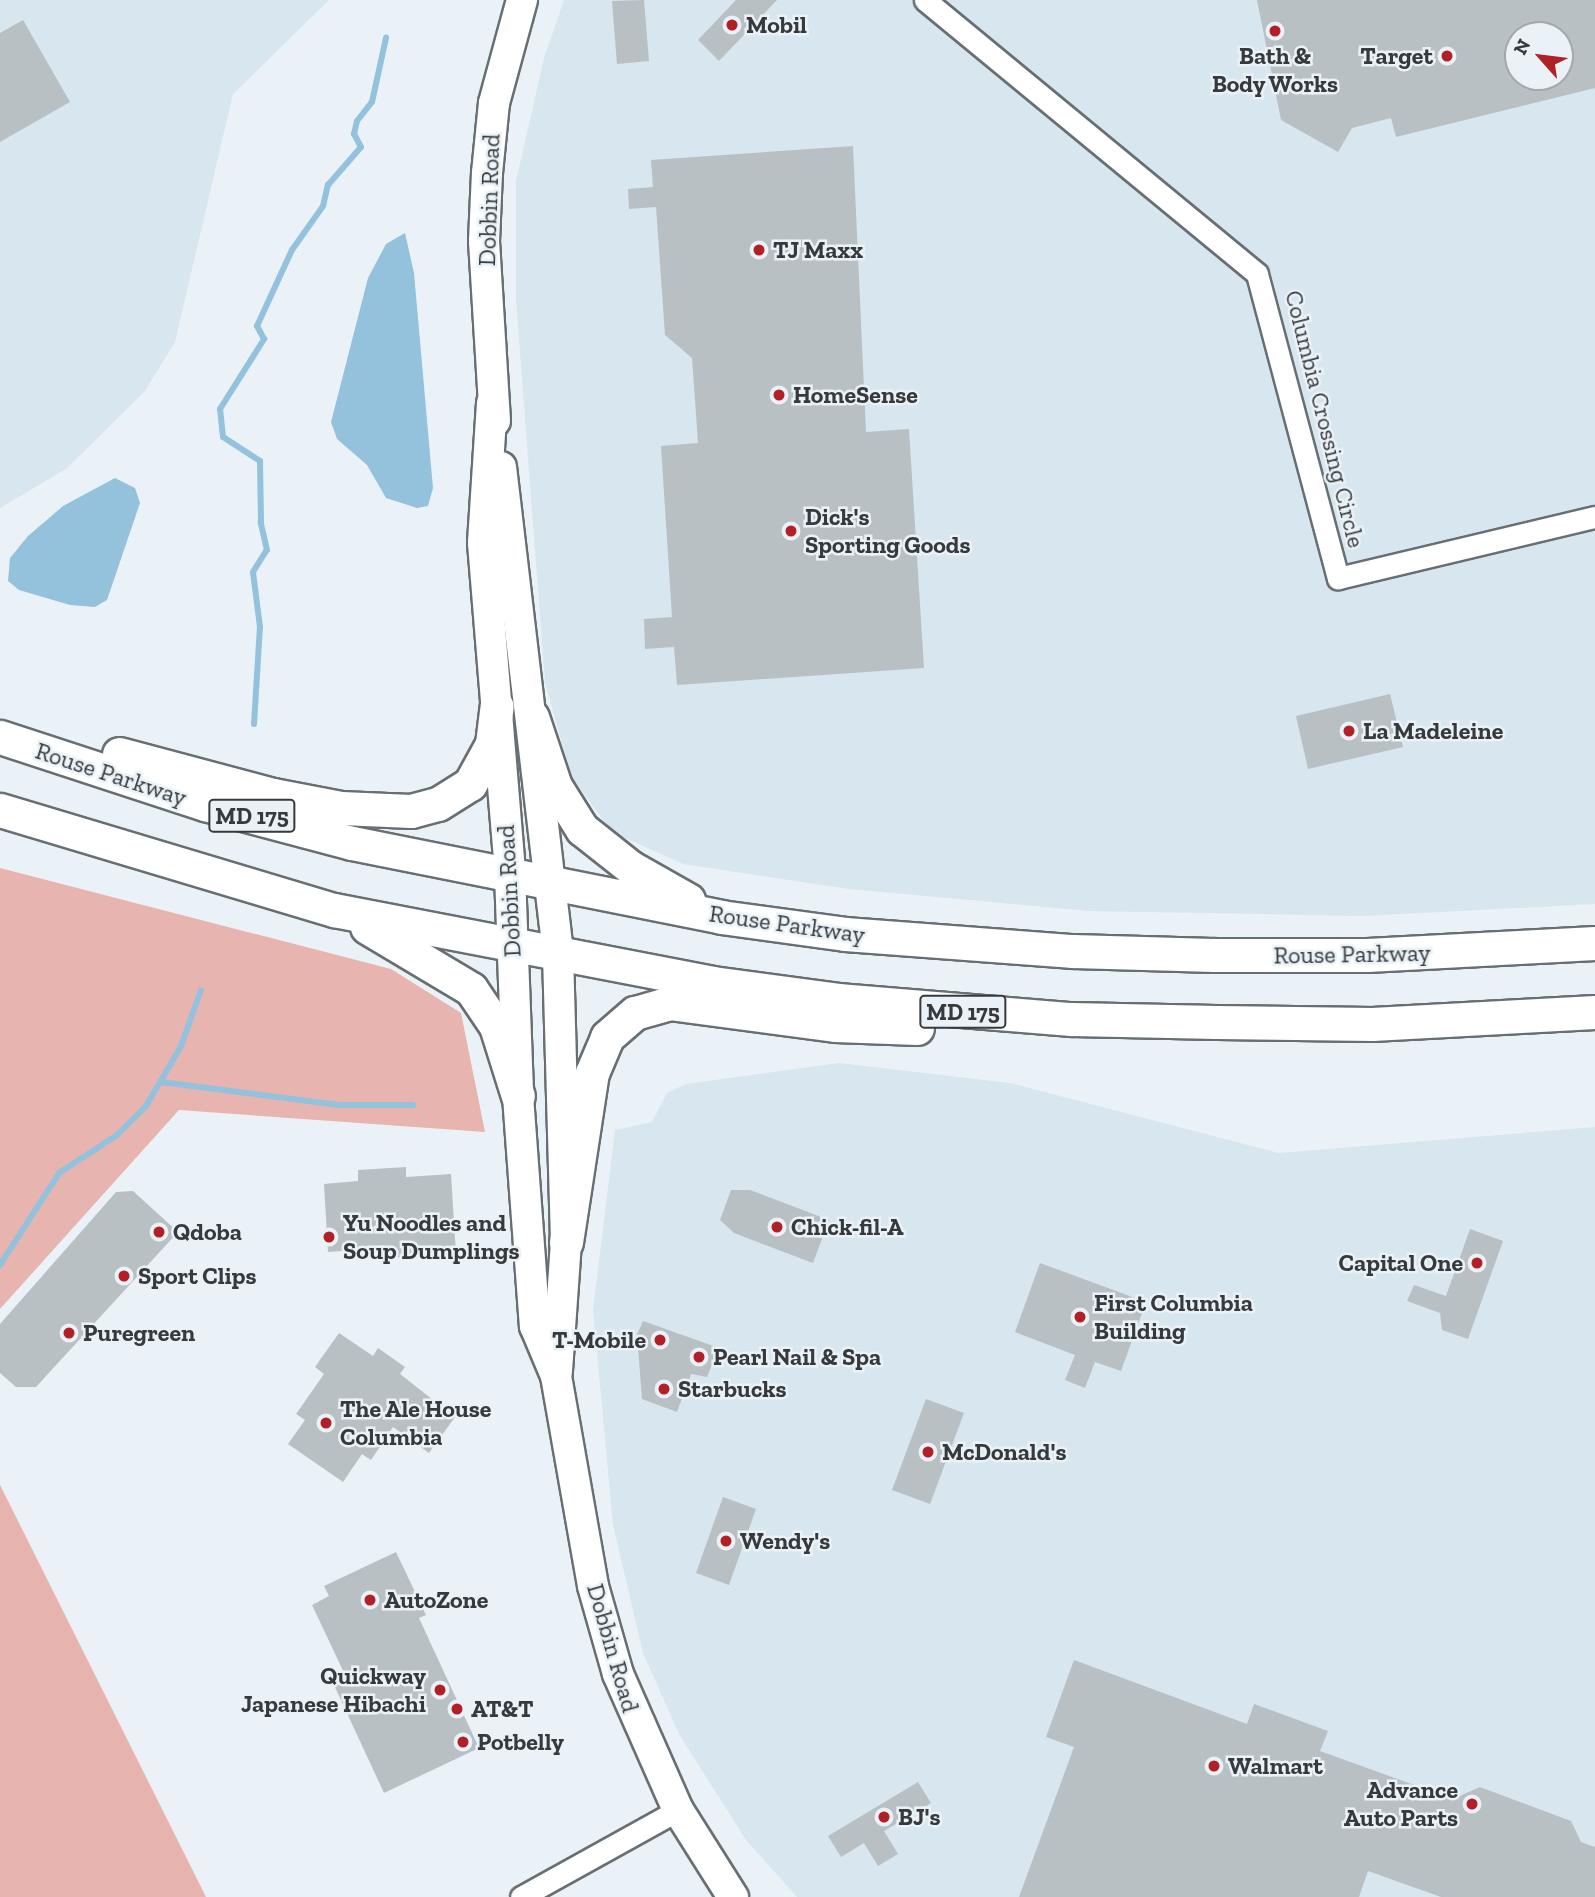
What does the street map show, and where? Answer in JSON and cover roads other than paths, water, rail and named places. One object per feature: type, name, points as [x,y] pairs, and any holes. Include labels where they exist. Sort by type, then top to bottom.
[{"type":"main road","points":[[0,720],[272,795],[341,808],[411,811],[438,804],[470,783],[492,744],[497,706]]},
{"type":"main road","points":[[532,717],[555,786],[582,829],[630,867],[721,917]]},
{"type":"main road","name":"Rouse Parkway","points":[[0,737],[205,804],[352,843],[721,917],[845,934],[1073,951],[1367,955],[1595,943]]},
{"type":"main road","name":"MD 175","points":[[0,810],[334,910],[713,983],[955,1011],[1071,1019],[1372,1024],[1595,1012]]},
{"type":"main road","points":[[334,910],[471,989],[496,1026],[518,1096]]},
{"type":"main road","points":[[566,1242],[598,1053],[617,1024],[651,1006],[954,1030],[1217,1031],[1372,1024]]},
{"type":"street","name":"Dobbin Road","points":[[522,0],[494,103],[484,241],[492,403],[532,717],[558,954],[566,1242],[556,1376]]},
{"type":"street","name":"Columbia Crossing Circle","points":[[925,0],[1257,274],[1338,578],[1595,517]]},
{"type":"street","name":"Dobbin Road","points":[[492,403],[483,543],[510,874],[518,1096],[535,1326],[556,1376],[605,1631],[638,1729],[678,1810],[733,1897]]},
{"type":"street","points":[[521,1897],[678,1810]]},
{"type":"water","points":[[405,233],[414,273],[433,488],[428,506],[417,508],[386,498],[367,465],[337,439],[331,422],[368,278],[386,244]]},
{"type":"water","points":[[115,478],[135,488],[140,503],[107,600],[95,607],[70,605],[19,590],[8,581],[10,558],[28,536],[63,506]]},
{"type":"waterway","points":[[254,724],[260,627],[253,572],[267,550],[261,523],[260,461],[223,437],[220,409],[264,339],[257,326],[292,250],[323,206],[328,185],[361,147],[354,134],[357,121],[372,102],[386,38]]},
{"type":"waterway","points":[[0,1265],[59,1173],[117,1135],[146,1106],[181,1046],[201,990]]},
{"type":"waterway","points":[[161,1082],[337,1105],[413,1105]]},
{"type":"place","name":"Mobil","points":[[732,25]]},
{"type":"place","name":"Bath & Body Works","points":[[1275,31]]},
{"type":"place","name":"Target","points":[[1447,56]]},
{"type":"place","name":"TJ Maxx","points":[[759,250]]},
{"type":"place","name":"HomeSense","points":[[779,395]]},
{"type":"place","name":"Dick's Sporting Goods","points":[[791,531]]},
{"type":"place","name":"La Madeleine","points":[[1349,731]]},
{"type":"place","name":"Chick-fil-A","points":[[777,1227]]},
{"type":"place","name":"Qdoba","points":[[159,1232]]},
{"type":"place","name":"Yu Noodles and Soup Dumplings","points":[[329,1237]]},
{"type":"place","name":"Capital One","points":[[1477,1263]]},
{"type":"place","name":"Sport Clips","points":[[124,1276]]},
{"type":"place","name":"First Columbia Building","points":[[1080,1317]]},
{"type":"place","name":"Puregreen","points":[[69,1333]]},
{"type":"place","name":"T-Mobile","points":[[660,1340]]},
{"type":"place","name":"Pearl Nail & Spa","points":[[699,1357]]},
{"type":"place","name":"Starbucks","points":[[664,1389]]},
{"type":"place","name":"The Ale House Columbia","points":[[326,1423]]},
{"type":"place","name":"McDonald's","points":[[928,1452]]},
{"type":"place","name":"Wendy's","points":[[726,1541]]},
{"type":"place","name":"AutoZone","points":[[370,1600]]},
{"type":"place","name":"Quickway Japanese Hibachi","points":[[440,1690]]},
{"type":"place","name":"AT&T","points":[[457,1709]]},
{"type":"place","name":"Potbelly","points":[[463,1742]]},
{"type":"place","name":"Walmart","points":[[1214,1766]]},
{"type":"place","name":"Advance Auto Parts","points":[[1472,1804]]},
{"type":"place","name":"BJ's","points":[[884,1817]]}]
